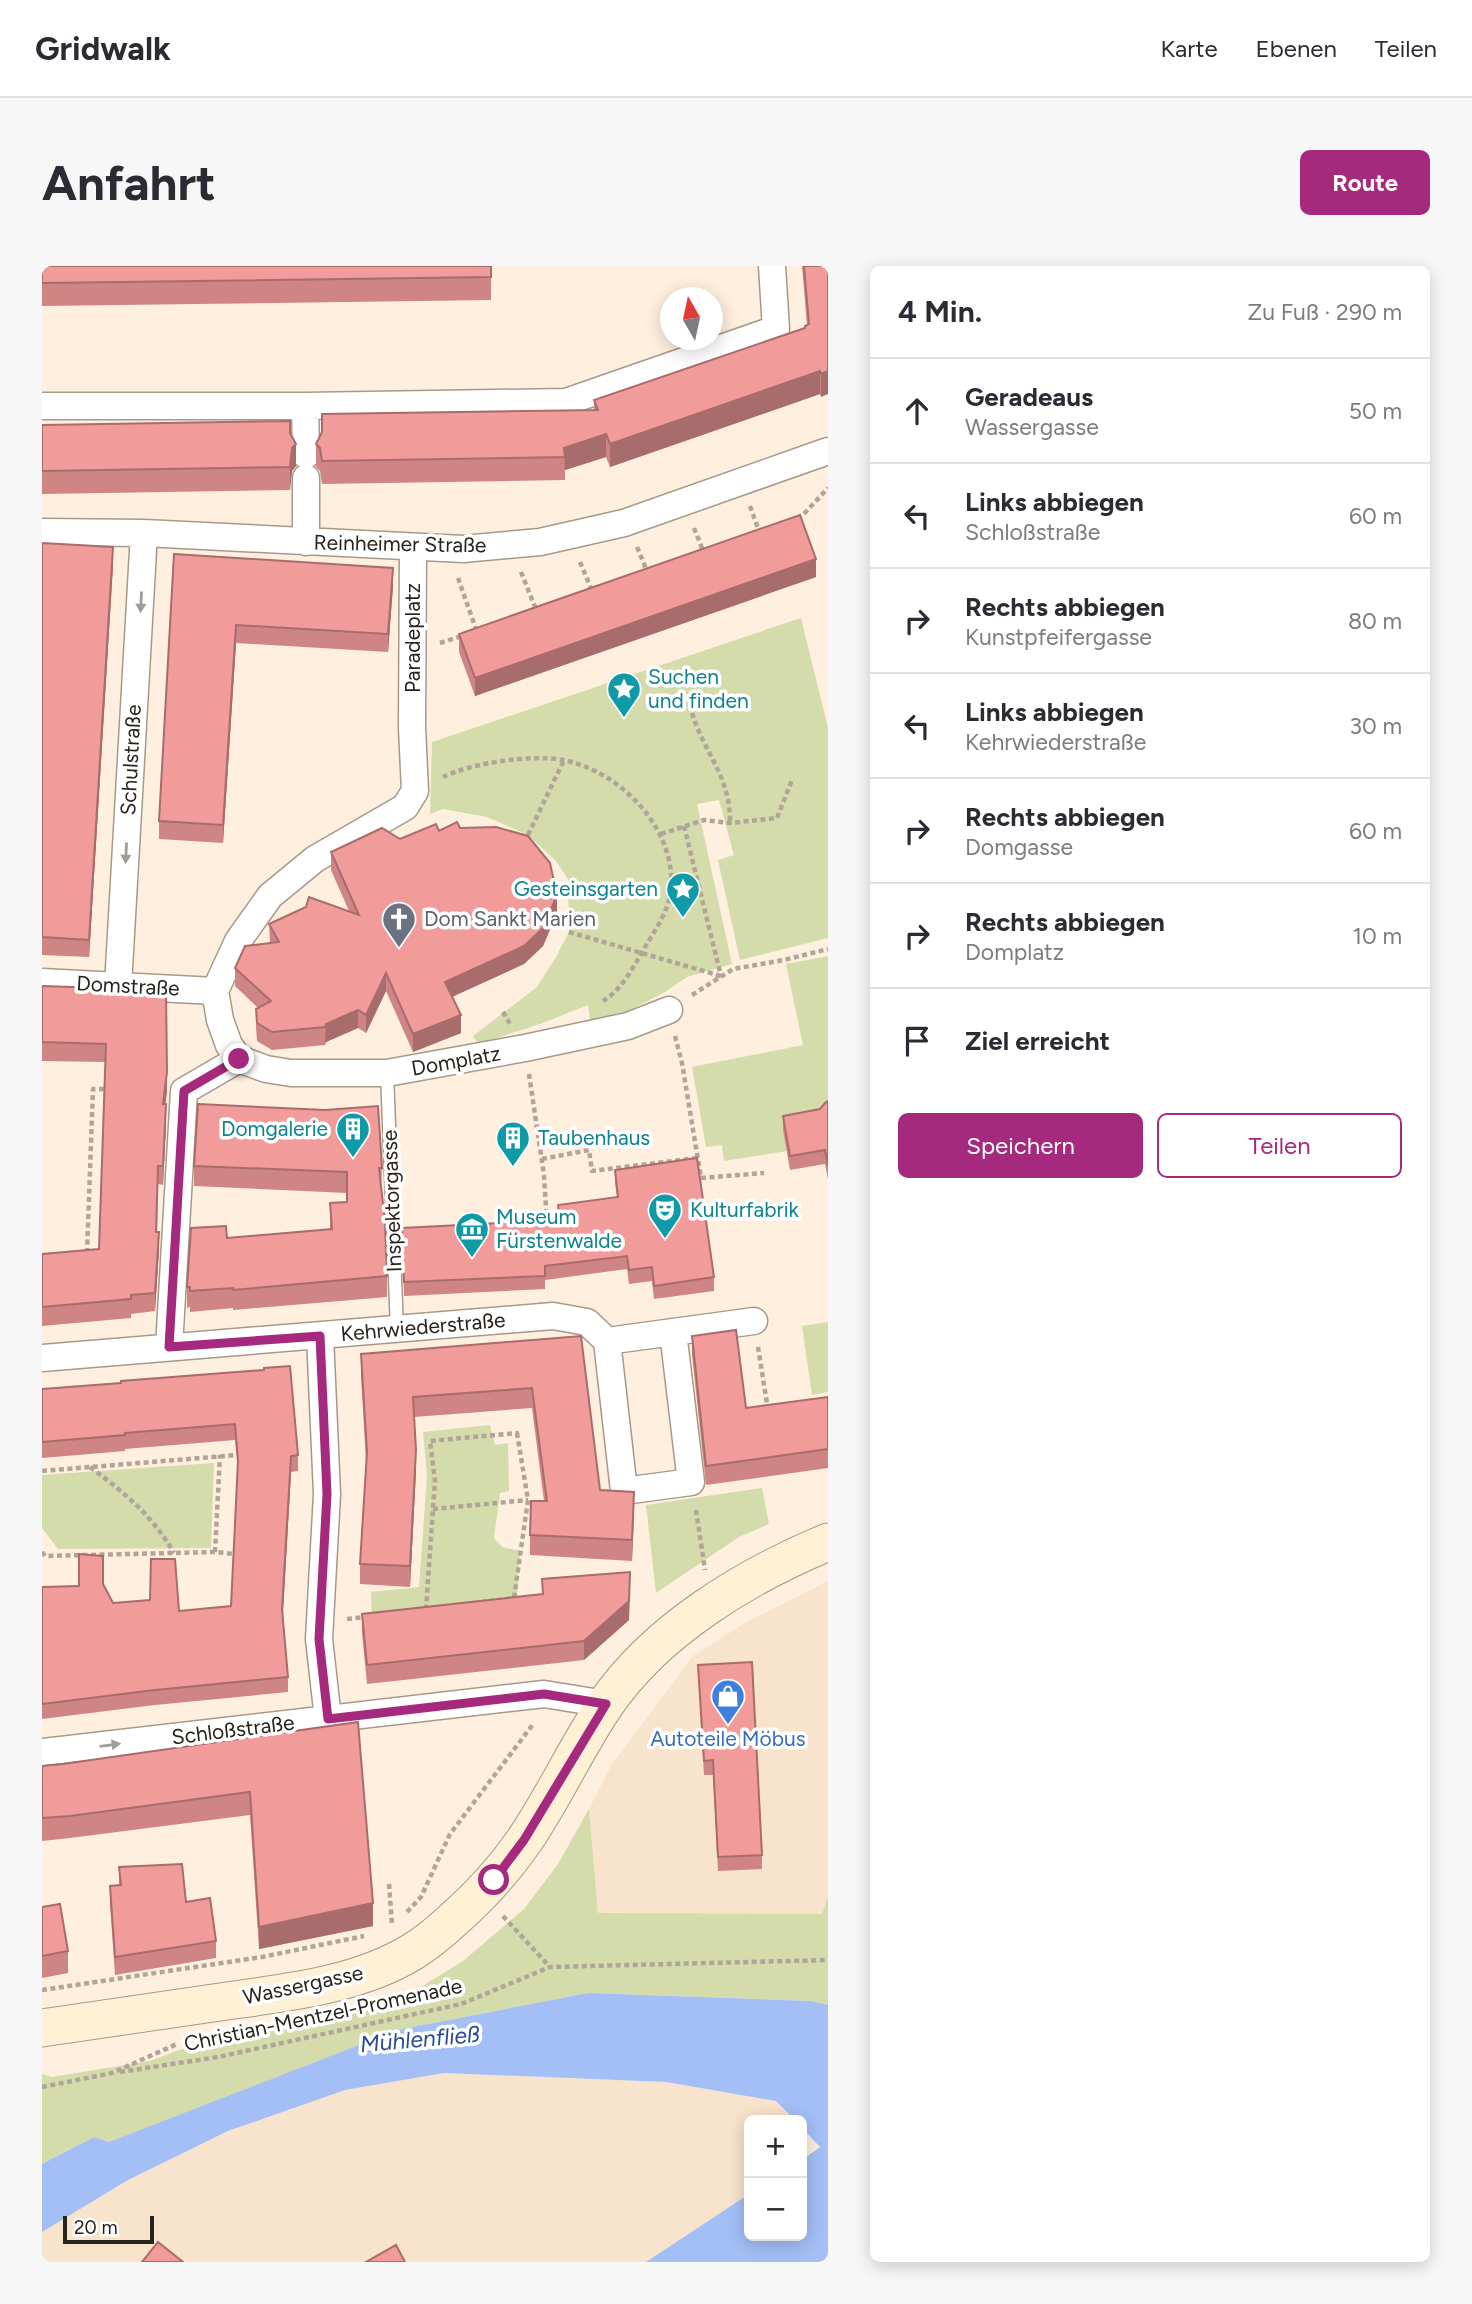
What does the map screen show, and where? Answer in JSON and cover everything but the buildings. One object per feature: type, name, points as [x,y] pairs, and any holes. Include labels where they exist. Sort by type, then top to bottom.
[{"type":"street","points":[[42,406],[566,402],[776,329],[772,266]]},
{"type":"street","points":[[305,406],[306,542]]},
{"type":"street","name":"Reinheimer Straße","points":[[42,532],[145,533],[413,548],[463,549],[540,542],[612,526],[828,451]]},
{"type":"street","name":"Schulstraße","points":[[118,986],[145,533]]},
{"type":"street","name":"Paradeplatz","points":[[413,548],[412,728],[415,791]]},
{"type":"street","points":[[169,1347],[184,1091],[239,1059],[229,1045],[220,1020],[215,991],[237,941],[270,895],[315,859],[405,807],[415,791]]},
{"type":"street","name":"Domstraße","points":[[42,982],[215,991]]},
{"type":"street","name":"Domplatz","points":[[239,1059],[266,1069],[291,1073],[387,1073],[628,1026],[669,1010]]},
{"type":"street","name":"Kehrwiederstraße","points":[[42,1358],[553,1317],[587,1322],[607,1341]]},
{"type":"street","points":[[673,1332],[691,1482],[624,1491],[607,1341],[673,1332],[754,1321]]},
{"type":"street","points":[[320,1336],[327,1494],[319,1639],[328,1719]]},
{"type":"street","points":[[606,1704],[634,1669],[668,1635],[706,1605],[804,1552],[828,1542]]},
{"type":"street","name":"Schloßstraße","points":[[42,1752],[544,1694],[606,1704]]},
{"type":"street","name":"Wassergasse","points":[[42,2028],[337,1982],[393,1963],[415,1951],[494,1880],[524,1840],[606,1704]]},
{"type":"lane","name":"Inspektorgasse","points":[[387,1073],[397,1330]]},
{"type":"path","points":[[791,520],[802,516],[828,488]]},
{"type":"path","points":[[749,506],[762,538]]},
{"type":"path","points":[[693,524],[706,558]]},
{"type":"path","points":[[748,535],[770,527]]},
{"type":"path","points":[[636,543],[650,578]]},
{"type":"path","points":[[692,555],[714,547]]},
{"type":"path","points":[[580,562],[594,597]]},
{"type":"path","points":[[636,575],[658,567]]},
{"type":"path","points":[[520,568],[539,616]]},
{"type":"path","points":[[457,573],[480,638]]},
{"type":"path","points":[[580,594],[602,586]]},
{"type":"path","points":[[524,614],[547,606]]},
{"type":"path","points":[[413,653],[489,626]]},
{"type":"path","points":[[692,713],[698,731],[719,768],[730,806],[730,823]]},
{"type":"path","points":[[415,791],[450,773],[497,762],[532,758],[564,760],[592,770],[619,786],[643,807],[661,834],[671,888],[663,919],[642,953],[616,993],[594,1007]]},
{"type":"path","points":[[528,835],[564,760]]},
{"type":"path","points":[[661,834],[704,820],[730,823],[777,818],[792,780]]},
{"type":"path","points":[[684,827],[721,976]]},
{"type":"path","points":[[569,932],[721,976]]},
{"type":"path","points":[[669,1010],[733,969],[828,949]]},
{"type":"path","points":[[682,1063],[701,1178],[764,1173]]},
{"type":"path","points":[[87,1262],[93,1089],[106,1089]]},
{"type":"path","points":[[531,1091],[541,1158],[548,1238]]},
{"type":"path","points":[[541,1158],[589,1150],[592,1171],[697,1158]]},
{"type":"path","points":[[754,1321],[769,1413]]},
{"type":"path","points":[[413,1611],[514,1598],[528,1500],[517,1433],[430,1441],[435,1481],[426,1609]]},
{"type":"path","points":[[42,1471],[237,1454]]},
{"type":"path","points":[[215,1552],[219,1455]]},
{"type":"path","points":[[89,1467],[128,1495],[160,1531],[174,1553]]},
{"type":"path","points":[[691,1482],[705,1570]]},
{"type":"path","points":[[433,1509],[528,1500]]},
{"type":"path","points":[[42,1552],[45,1556],[215,1552],[234,1554]]},
{"type":"path","points":[[696,1577],[713,1564]]},
{"type":"path","points":[[320,1623],[375,1616]]},
{"type":"path","points":[[386,1930],[393,1928],[421,1897],[450,1834],[556,1696]]},
{"type":"path","points":[[511,1906],[502,1916],[550,1967]]},
{"type":"path","points":[[42,1990],[262,1957],[366,1935]]},
{"type":"path","name":"Christian-Mentzel-Promenade","points":[[42,2087],[218,2057],[461,2004],[550,1967],[828,1960]]},
{"type":"shaded area","points":[[828,1581],[828,1898],[823,1914],[598,1913],[589,1809],[612,1764],[693,1656],[750,1620]]},
{"type":"shaded area","points":[[444,2073],[666,2082],[776,2101],[790,2115],[744,2115],[744,2197],[646,2262],[42,2262],[42,2232],[128,2180],[228,2131],[345,2090]]},
{"type":"green space","points":[[801,618],[828,728],[828,938],[740,960],[718,860],[734,855],[719,800],[697,804],[732,964],[687,977],[628,1011],[590,1020],[588,1005],[478,1044],[473,1036],[537,987],[556,957],[569,932],[568,879],[556,861],[528,835],[487,817],[443,809],[430,814],[432,742]]},
{"type":"green space","points":[[828,956],[828,1112],[783,1129],[787,1151],[724,1161],[722,1145],[706,1147],[692,1067],[803,1045],[786,964]]},
{"type":"green space","points":[[828,1322],[828,1392],[812,1395],[802,1326]]},
{"type":"green space","points":[[490,1425],[495,1445],[508,1443],[509,1491],[500,1493],[494,1538],[502,1547],[520,1551],[516,1611],[372,1621],[371,1592],[419,1587],[427,1476],[423,1432]]},
{"type":"green space","points":[[214,1463],[211,1548],[58,1549],[42,1528],[42,1475]]},
{"type":"green space","points":[[762,1488],[769,1524],[739,1537],[656,1593],[646,1505]]},
{"type":"green space","points":[[589,1809],[598,1913],[822,1914],[828,1898],[828,2005],[811,2001],[588,1993],[399,2030],[109,2142],[94,2137],[42,2164],[42,2074],[52,2077],[150,2061],[200,2042],[293,2021],[336,2016],[411,1993],[463,1961],[524,1909],[558,1864]]},
{"type":"water","name":"Mühlenfließ","points":[[588,1993],[811,2001],[828,2005],[828,2262],[646,2262],[744,2197],[744,2241],[807,2241],[807,2156],[820,2147],[807,2133],[807,2115],[790,2115],[776,2101],[666,2082],[444,2073],[345,2090],[228,2131],[128,2180],[42,2232],[42,2164],[94,2137],[109,2142],[398,2030]]},
{"type":"place","name":"Suchen und finden","points":[[624,719]]},
{"type":"place","name":"Gesteinsgarten","points":[[683,919]]},
{"type":"place","name":"Dom Sankt Marien","points":[[399,949]]},
{"type":"place","name":"Domgalerie","points":[[353,1159]]},
{"type":"place","name":"Taubenhaus","points":[[513,1168]]},
{"type":"place","name":"Kulturfabrik","points":[[665,1240]]},
{"type":"place","name":"Museum Fürstenwalde","points":[[472,1259]]},
{"type":"place","name":"Autoteile Möbus","points":[[728,1726]]},
{"type":"route","points":[[239,1059],[184,1091],[169,1347],[320,1336],[327,1494],[319,1639],[328,1719],[544,1694],[606,1704],[524,1840],[494,1880]]}]
